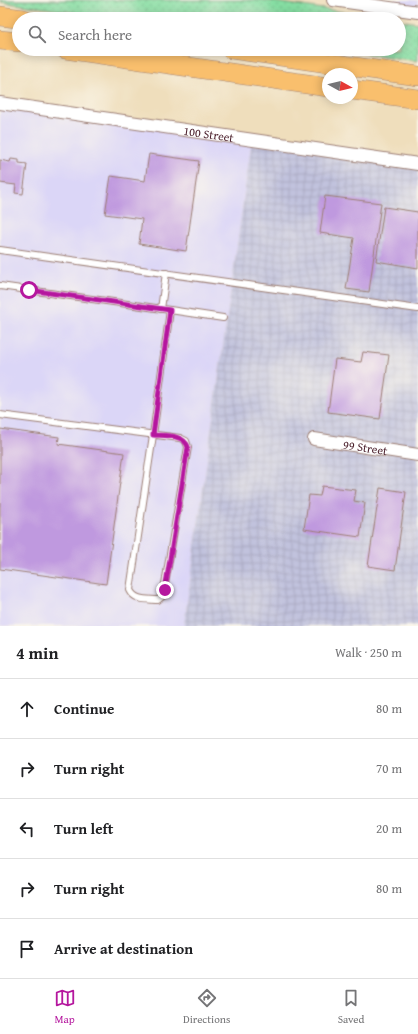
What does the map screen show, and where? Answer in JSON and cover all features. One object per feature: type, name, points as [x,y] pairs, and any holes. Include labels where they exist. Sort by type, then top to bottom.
[{"type":"main road","points":[[0,16],[12,18]]},
{"type":"main road","points":[[0,40],[12,41]]},
{"type":"main road","points":[[113,56],[322,86]]},
{"type":"main road","points":[[279,56],[418,76]]},
{"type":"main road","points":[[358,91],[418,99]]},
{"type":"street","points":[[333,0],[418,12]]},
{"type":"street","name":"100 Street","points":[[0,103],[418,164]]},
{"type":"street","name":"99 Street","points":[[314,439],[418,455]]},
{"type":"lane","points":[[0,250],[418,309]]},
{"type":"lane","points":[[161,309],[166,273]]},
{"type":"lane","points":[[0,286],[223,318]]},
{"type":"lane","points":[[0,415],[153,435],[180,438],[186,441],[188,447],[165,590],[163,596],[158,600],[136,598],[132,595],[130,590],[153,435],[170,310]]},
{"type":"shaded area","points":[[333,0],[418,0],[418,12]]},
{"type":"shaded area","points":[[0,103],[252,140],[184,626],[0,626]]},
{"type":"shaded area","points":[[252,140],[418,164],[418,626],[184,626]]},
{"type":"green space","points":[[0,0],[262,0],[344,12],[72,12],[0,2]]},
{"type":"green space","points":[[406,21],[418,23],[418,61],[383,56],[406,56]]},
{"type":"building","points":[[149,154],[199,161],[186,251],[139,244],[142,219],[105,214],[111,176],[145,181]]},
{"type":"building","points":[[11,159],[19,160],[19,163],[27,164],[23,194],[15,193],[16,185],[0,183],[0,160],[10,162]]},
{"type":"building","points":[[325,196],[381,203],[369,292],[346,289],[354,238],[320,233]]},
{"type":"building","points":[[384,207],[418,212],[418,268],[376,261]]},
{"type":"building","points":[[363,352],[389,355],[380,419],[328,412],[335,359],[361,362]]},
{"type":"building","points":[[0,429],[59,437],[58,444],[124,453],[106,584],[0,569]]},
{"type":"building","points":[[322,486],[356,490],[354,501],[365,503],[360,537],[304,529],[309,495],[320,496]]},
{"type":"building","points":[[380,488],[406,492],[395,570],[368,566]]},
{"type":"route","points":[[29,290],[170,310],[153,435],[180,438],[186,441],[188,447],[165,590]]}]
